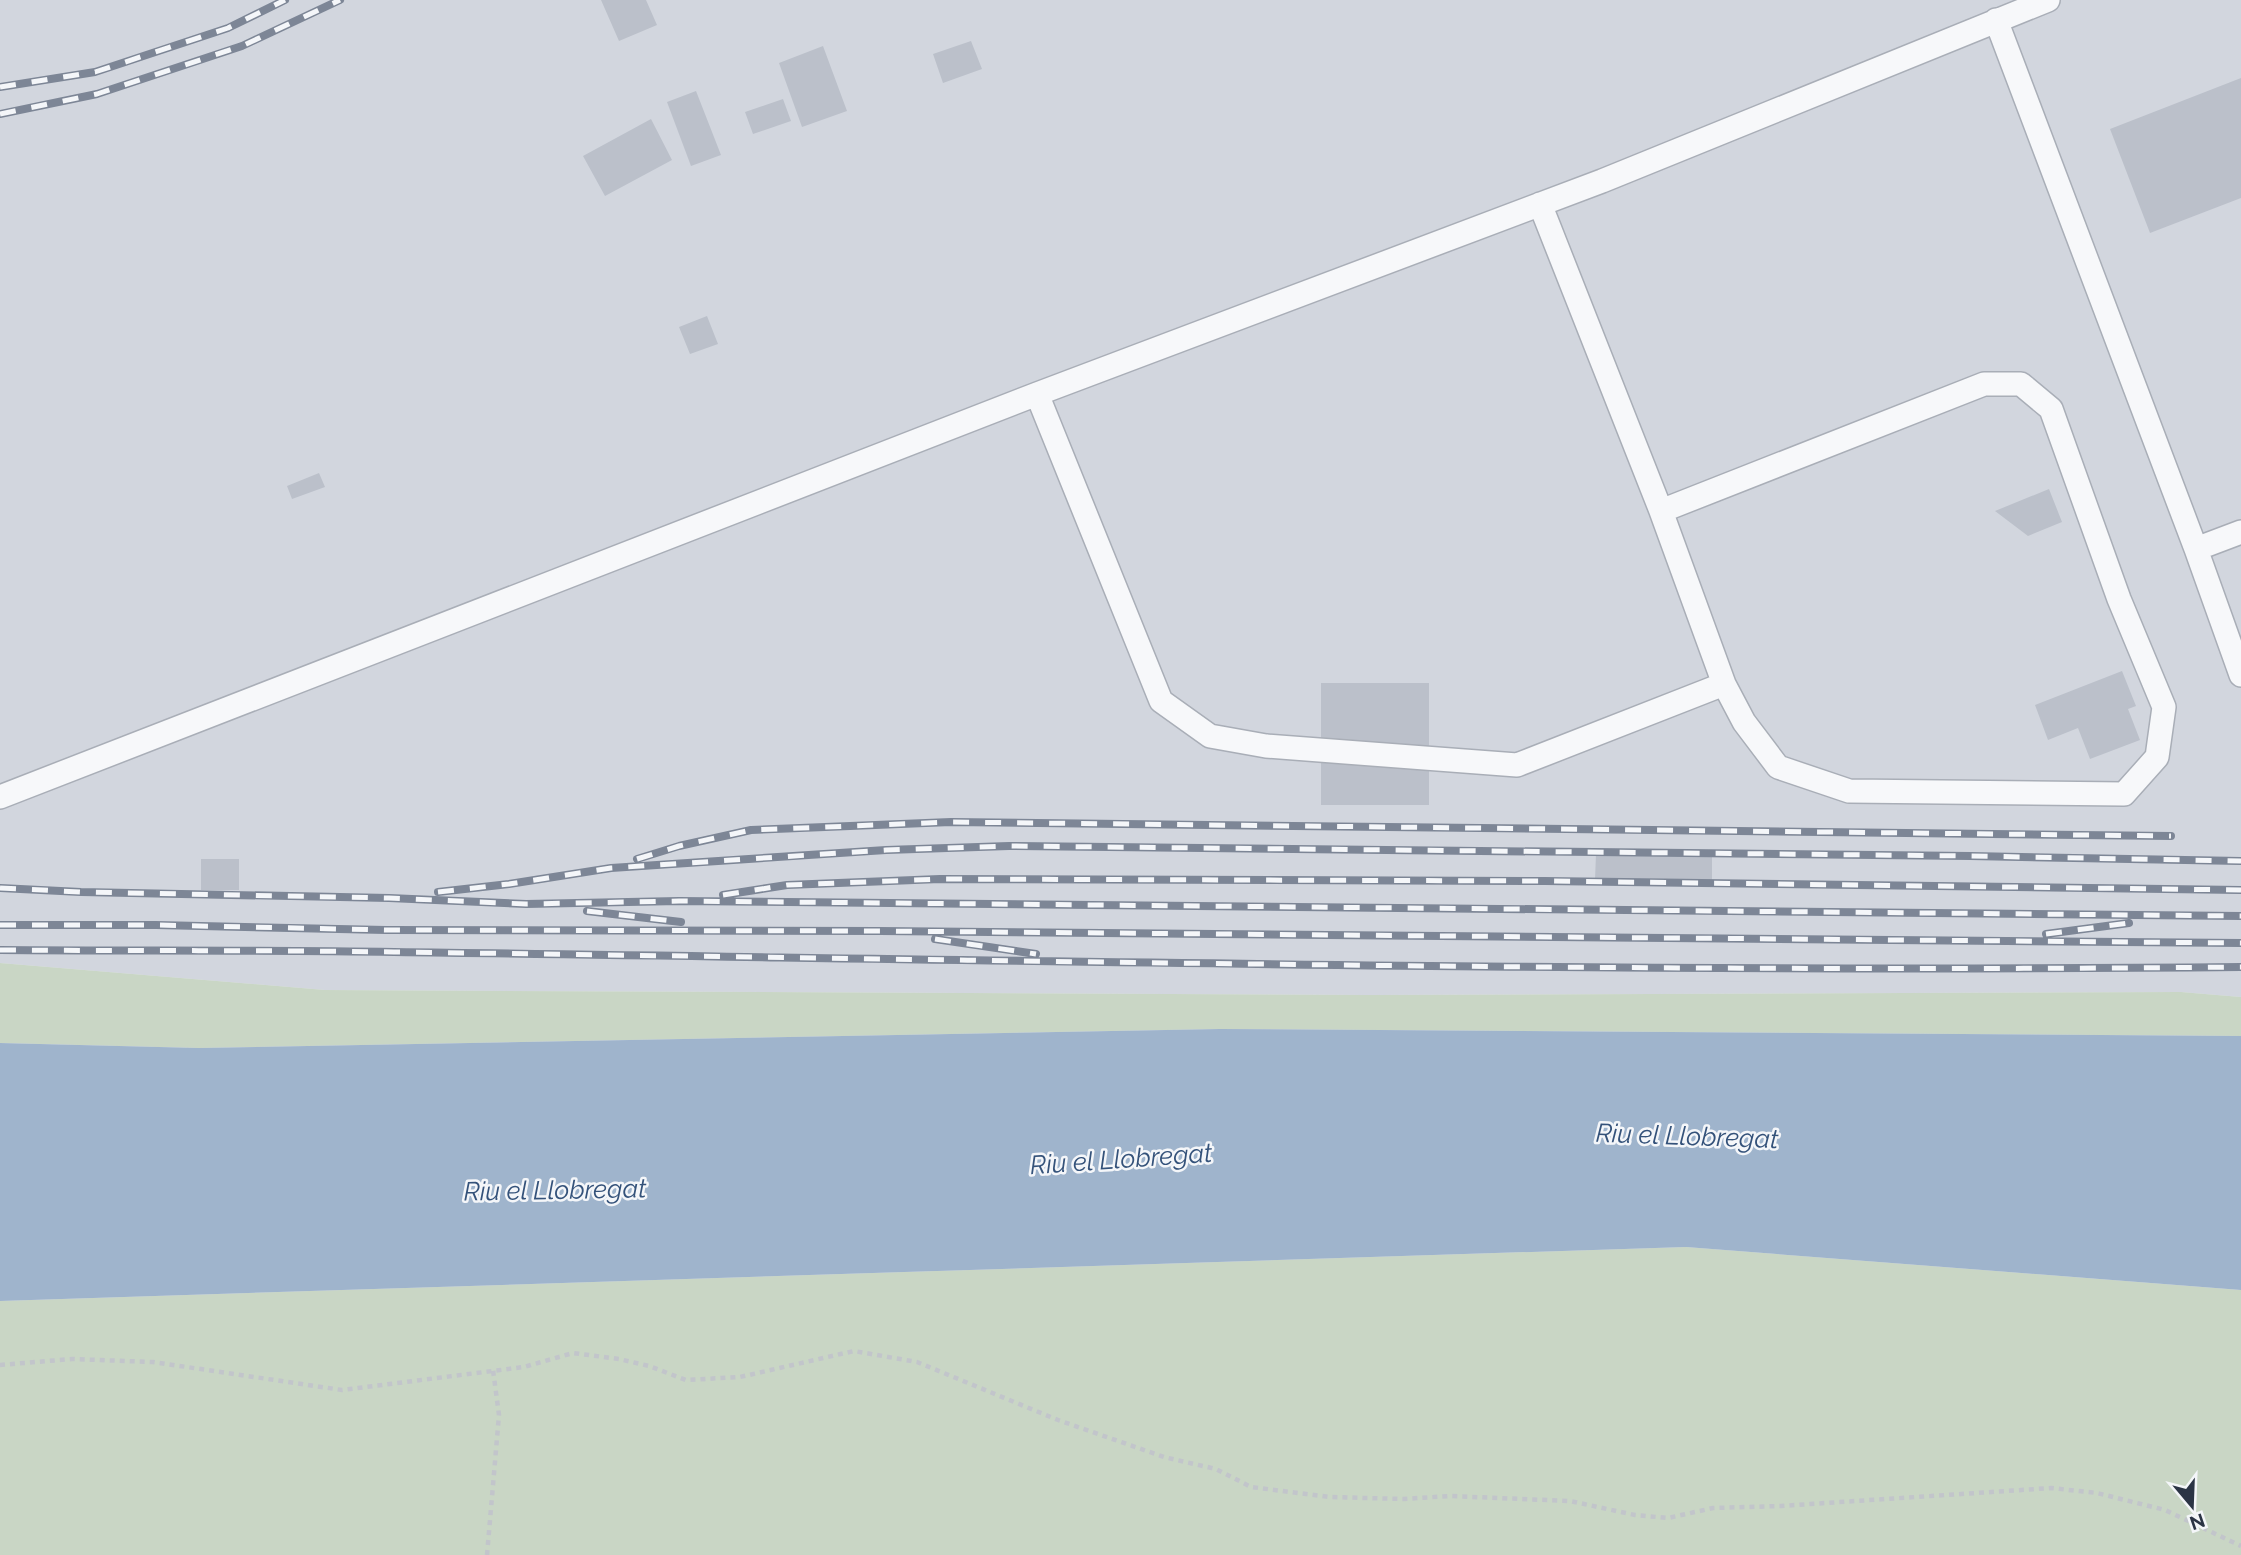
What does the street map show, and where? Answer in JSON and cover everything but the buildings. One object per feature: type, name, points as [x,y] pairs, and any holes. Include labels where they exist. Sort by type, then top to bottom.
[{"type":"lane","points":[[0,797],[1037,394],[1540,204],[2048,0]]},
{"type":"lane","points":[[1996,20],[2241,675]]},
{"type":"lane","points":[[1540,204],[1661,511],[1724,684],[1744,722],[1779,767],[1849,791],[2124,794],[2158,757],[2164,707],[2119,599],[2051,409],[2021,384],[1984,384],[1661,511]]},
{"type":"lane","points":[[1037,394],[1161,701],[1210,736],[1266,746],[1517,765],[1724,684]]},
{"type":"lane","points":[[2196,549],[2241,532]]},
{"type":"path","points":[[0,1365],[72,1359],[153,1362],[342,1390],[524,1367],[573,1353],[649,1366],[686,1380],[740,1377],[854,1351],[918,1362],[1058,1420],[1164,1457],[1216,1469],[1251,1487],[1330,1497],[1403,1499],[1462,1496],[1570,1501],[1635,1515],[1668,1518],[1713,1508],[2051,1488],[2097,1493],[2165,1510],[2241,1546]]},
{"type":"path","points":[[487,1555],[499,1415],[493,1370]]},
{"type":"shaded area","points":[[0,0],[2241,0],[2241,997],[2181,992],[1369,995],[325,990],[0,963]]},
{"type":"green space","points":[[0,963],[325,990],[1369,995],[2181,992],[2241,997],[2241,1036],[1220,1029],[199,1048],[0,1043]]},
{"type":"green space","points":[[1686,1247],[2241,1290],[2241,1555],[0,1555],[0,1301]]},
{"type":"water","name":"Riu el Llobregat","points":[[1220,1029],[2241,1036],[2241,1290],[1686,1247],[0,1301],[0,1043],[199,1048]]},
{"type":"railway","points":[[0,87],[95,72],[228,28],[285,0]]},
{"type":"railway","points":[[0,114],[97,94],[242,46],[340,0]]},
{"type":"railway","points":[[637,859],[679,846],[751,830],[951,822],[2171,836]]},
{"type":"railway","points":[[438,892],[611,868],[886,850],[1009,846],[2241,861]]},
{"type":"railway","points":[[723,895],[787,885],[940,879],[1545,881],[2241,890]]},
{"type":"railway","points":[[0,888],[526,904],[679,901],[2241,916]]},
{"type":"railway","points":[[587,911],[681,922]]},
{"type":"railway","points":[[2046,934],[2129,923]]},
{"type":"railway","points":[[0,925],[2241,943]]},
{"type":"railway","points":[[935,939],[1036,954]]},
{"type":"railway","points":[[0,950],[345,951],[1548,967],[2241,967]]}]
